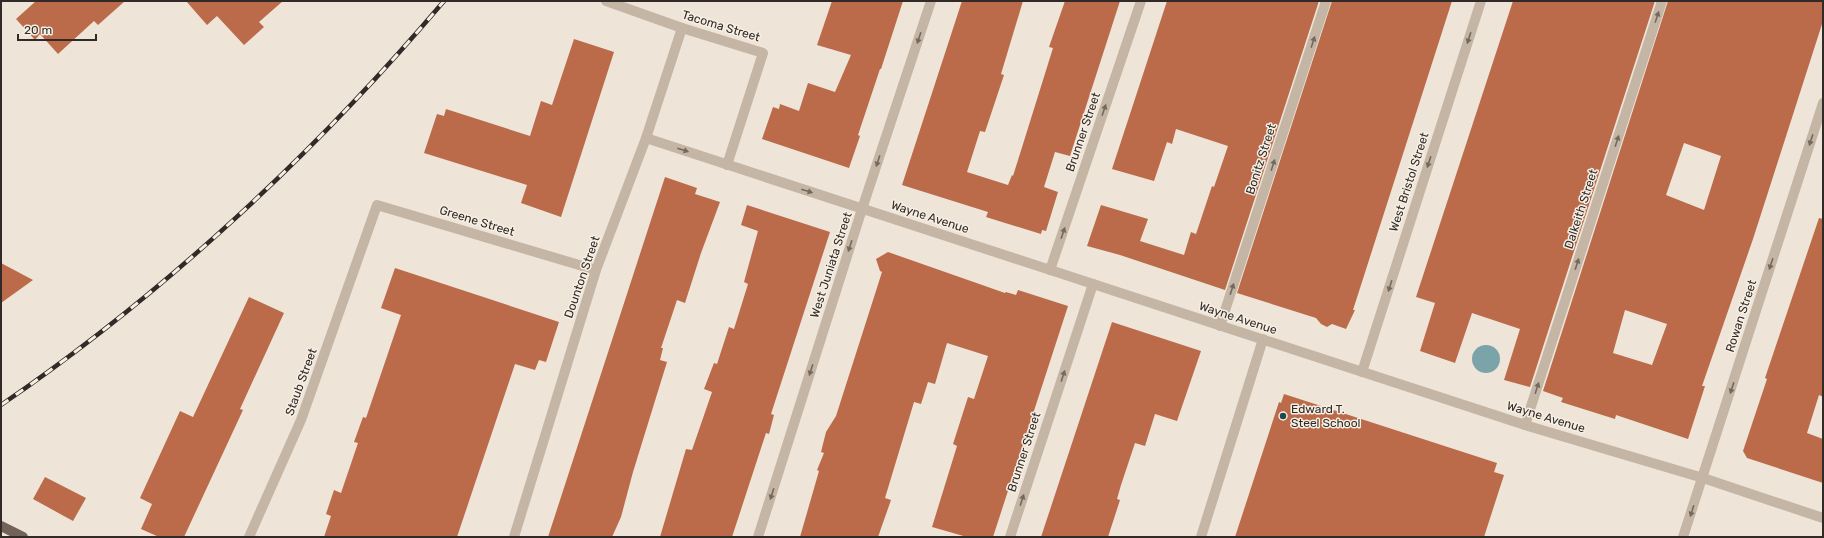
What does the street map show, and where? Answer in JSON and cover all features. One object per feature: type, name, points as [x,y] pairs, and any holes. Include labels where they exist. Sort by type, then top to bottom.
[{"type":"main road","points":[[1,526],[23,537]]},
{"type":"street","name":"Tacoma Street","points":[[606,1],[682,28],[763,53],[727,165]]},
{"type":"street","name":"West Juniata Street","points":[[758,537],[862,209],[931,1]]},
{"type":"street","name":"Brunner Street","points":[[1050,270],[1141,1]]},
{"type":"street","name":"Bonitz Street","points":[[1220,326],[1326,1]]},
{"type":"street","name":"West Bristol Street","points":[[1362,372],[1481,1]]},
{"type":"street","name":"Dalkeith Street","points":[[1525,425],[1662,1]]},
{"type":"street","name":"Dounton Street","points":[[514,537],[596,270],[646,138],[682,28]]},
{"type":"street","name":"Rowan Street","points":[[1683,537],[1823,103]]},
{"type":"street","name":"Wayne Avenue","points":[[646,138],[1525,425],[1703,478],[1823,518]]},
{"type":"street","name":"Greene Street","points":[[368,231],[377,205],[596,270]]},
{"type":"street","name":"Staub Street","points":[[249,537],[301,420],[368,231]]},
{"type":"street","name":"Brunner Street","points":[[1010,537],[1092,284]]},
{"type":"street","points":[[1201,537],[1263,339]]},
{"type":"water","points":[[1486,345],[1496,349],[1500,359],[1496,369],[1486,373],[1476,369],[1472,359],[1476,349]]},
{"type":"building","points":[[36,1],[125,1],[98,25],[94,21],[58,54],[40,34],[35,40],[16,19]]},
{"type":"building","points":[[186,1],[283,1],[259,22],[264,27],[244,45],[217,16],[207,25]]},
{"type":"building","points":[[832,1],[903,1],[858,135],[860,136],[849,168],[762,139],[773,107],[779,109],[780,104],[799,111],[808,83],[835,92],[851,55],[817,45]]},
{"type":"building","points":[[962,1],[1023,1],[1001,74],[1004,75],[985,132],[980,131],[967,172],[1008,185],[1012,175],[1013,176],[1053,48],[1049,47],[1065,1],[1120,1],[1070,156],[1055,152],[1044,187],[1058,192],[1046,231],[1042,230],[1041,234],[986,217],[988,212],[902,185]]},
{"type":"building","points":[[1167,1],[1319,1],[1225,290],[1120,255],[1087,246],[1101,205],[1148,219],[1140,241],[1184,255],[1191,232],[1196,234],[1212,186],[1214,187],[1228,146],[1176,129],[1172,144],[1167,142],[1154,181],[1112,169]]},
{"type":"building","points":[[1332,1],[1452,1],[1353,310],[1355,310],[1346,329],[1332,324],[1327,327],[1321,324],[1316,318],[1237,293]]},
{"type":"building","points":[[1513,1],[1655,1],[1530,387],[1504,380],[1520,329],[1472,313],[1455,363],[1420,351],[1435,303],[1416,297]]},
{"type":"building","points":[[1668,1],[1823,1],[1823,21],[1753,239],[1702,386],[1705,386],[1688,439],[1616,415],[1615,419],[1561,402],[1563,398],[1543,391]],"holes":[[[1684,143],[1721,156],[1704,210],[1666,195]],[[1625,310],[1667,324],[1652,365],[1613,353]]]},
{"type":"building","points":[[574,39],[614,52],[561,217],[521,203],[527,185],[424,153],[437,114],[444,116],[446,109],[530,136],[541,101],[552,105]]},
{"type":"building","points":[[665,177],[697,188],[695,194],[720,202],[701,253],[685,303],[677,300],[661,348],[663,348],[660,360],[667,362],[633,472],[621,517],[612,537],[548,537]]},
{"type":"building","points":[[747,205],[830,232],[771,414],[774,415],[769,434],[766,433],[732,537],[660,537],[686,449],[692,450],[712,392],[704,389],[714,363],[717,364],[729,327],[734,329],[748,284],[744,282],[758,231],[741,225]]},
{"type":"building","points":[[1819,218],[1823,219],[1823,397],[1819,395],[1807,433],[1823,439],[1823,483],[1747,458],[1743,451],[1767,379],[1765,378]]},
{"type":"building","points":[[888,252],[1005,293],[1016,295],[1018,290],[1068,306],[993,537],[967,537],[932,527],[957,446],[953,444],[968,397],[974,399],[988,356],[947,343],[935,384],[928,382],[921,404],[914,402],[885,498],[891,500],[878,537],[800,537],[819,471],[817,470],[824,453],[821,452],[826,432],[836,416],[882,272],[880,271],[876,259]]},
{"type":"building","points":[[1,263],[33,280],[1,303]]},
{"type":"building","points":[[395,268],[559,322],[546,362],[539,360],[535,370],[515,364],[457,537],[324,537],[331,516],[326,514],[334,490],[341,493],[358,443],[354,442],[363,417],[366,418],[401,315],[381,308]]},
{"type":"building","points":[[249,297],[284,313],[240,409],[243,410],[184,537],[159,537],[141,529],[152,504],[140,498],[180,411],[193,417]]},
{"type":"building","points":[[1112,322],[1201,351],[1177,421],[1155,414],[1145,446],[1135,443],[1121,485],[1117,499],[1120,500],[1108,537],[1041,537]]},
{"type":"building","name":"Edward T. Steel School","points":[[1284,394],[1497,463],[1494,472],[1504,475],[1484,537],[1235,537],[1279,402],[1281,403]]},
{"type":"building","points":[[45,477],[86,498],[73,521],[33,499]]},
{"type":"railway","points":[[1,405],[62,362],[121,316],[236,218],[291,166],[344,112],[444,1]]},
{"type":"place","name":"Edward T. Steel School","points":[[1283,416]]}]
